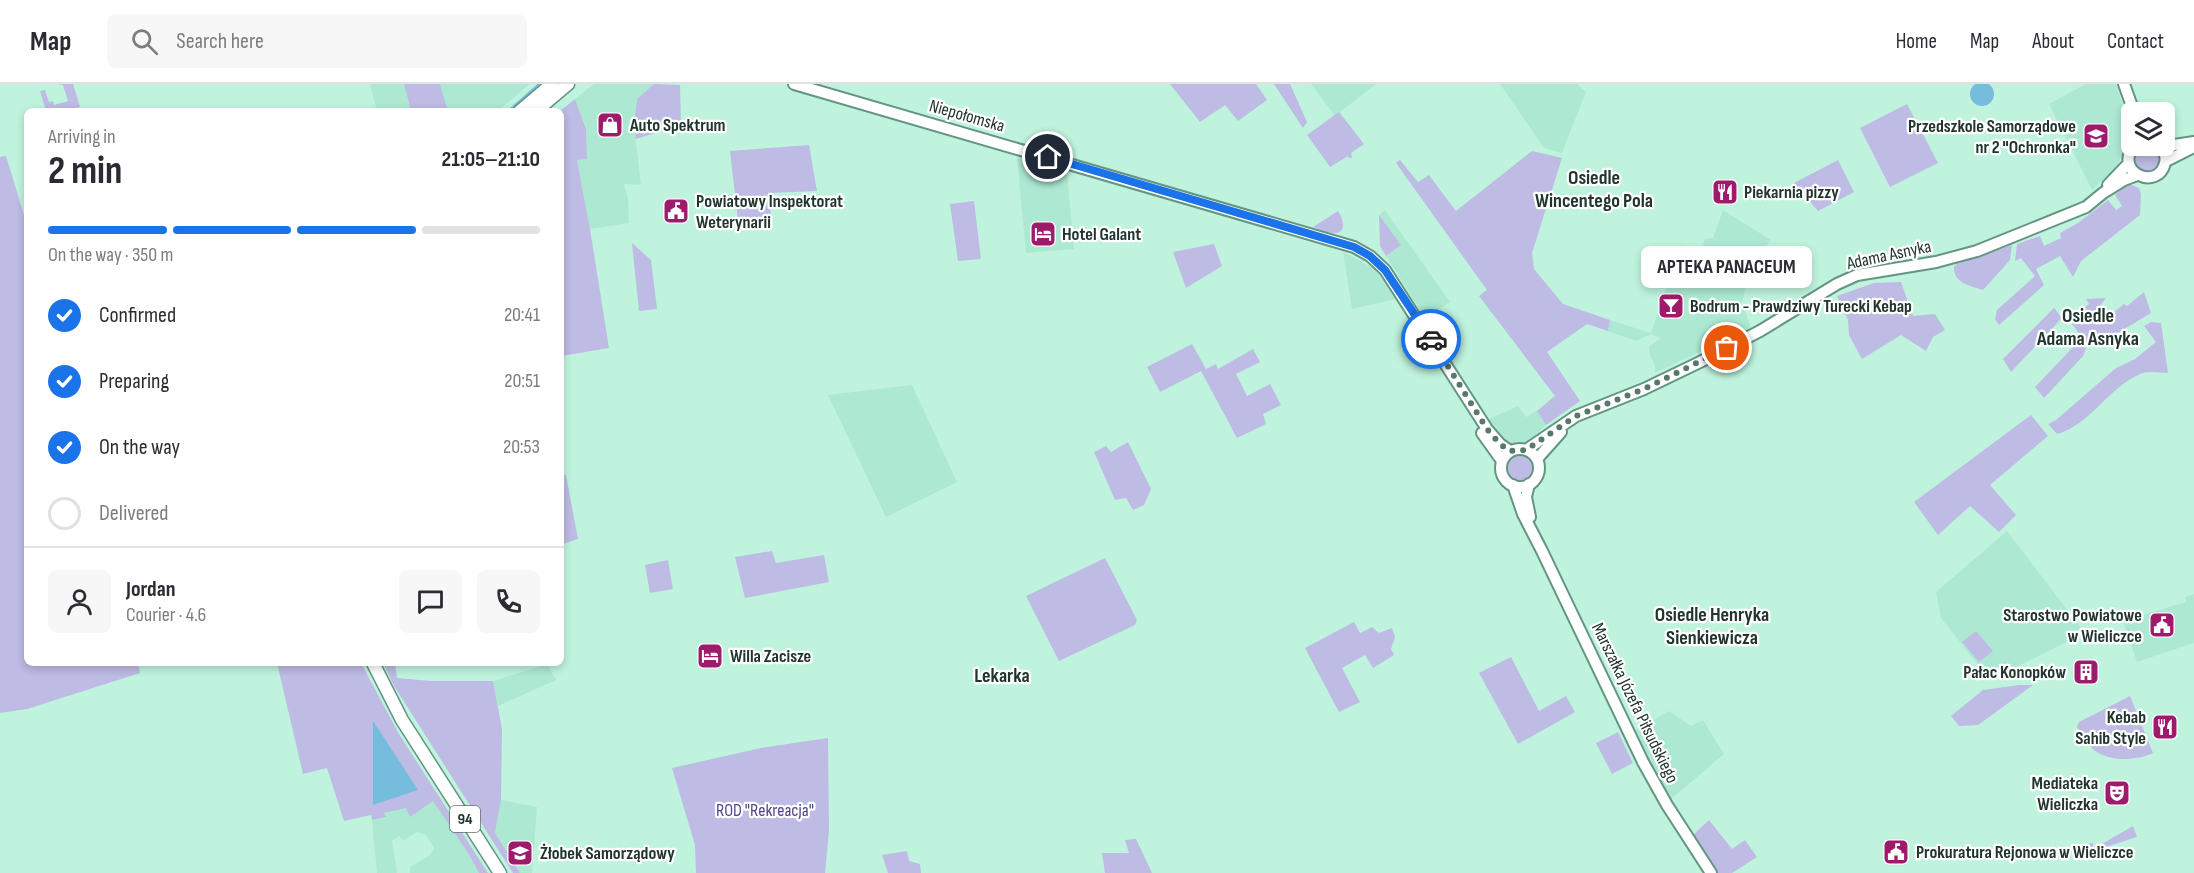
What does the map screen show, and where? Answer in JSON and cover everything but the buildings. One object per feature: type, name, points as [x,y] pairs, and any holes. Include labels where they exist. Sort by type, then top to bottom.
[{"type":"main road","points":[[524,108],[552,84]]},
{"type":"main road","points":[[540,108],[568,84]]},
{"type":"main road","name":"Niepołomska","points":[[794,84],[1354,247],[1370,256],[1385,270],[1466,394]]},
{"type":"main road","points":[[2124,84],[2130,102]]},
{"type":"main road","points":[[2175,146],[2194,145]]},
{"type":"main road","points":[[2164,156],[2166,161],[2194,145]]},
{"type":"main road","points":[[2129,156],[2129,163],[2138,175]]},
{"type":"main road","name":"Adama Asnyka","points":[[2103,193],[2124,180],[2138,175],[2146,177],[2157,175],[2166,161]]},
{"type":"main road","name":"Adama Asnyka","points":[[1526,450],[1565,423],[1748,338],[1847,279],[1870,272],[1936,262],[1966,254],[2065,216],[2094,201],[2129,163]]},
{"type":"main road","points":[[1466,394],[1494,438],[1510,451],[1526,450],[1537,459],[1538,473],[1529,484],[1518,487],[1504,478],[1502,461],[1510,451]]},
{"type":"main road","points":[[1466,394],[1482,433],[1502,461]]},
{"type":"main road","name":"Adama Asnyka","points":[[1537,459],[1558,435],[1591,412]]},
{"type":"main road","name":"Marszałka Józefa Piłsudskiego","points":[[1529,484],[1526,497],[1538,543]]},
{"type":"main road","name":"Marszałka Józefa Piłsudskiego","points":[[1513,485],[1523,514],[1643,762],[1667,805],[1711,873]]},
{"type":"main road","name":"94","points":[[375,666],[402,720],[500,873]]},
{"type":"shaded area","points":[[1982,82],[1987,83],[1993,89],[1993,99],[1987,105],[1982,106],[1977,105],[1971,99],[1970,94],[1971,89],[1977,83]]},
{"type":"shaded area","points":[[370,84],[404,84],[410,108],[376,108]]},
{"type":"shaded area","points":[[440,84],[530,84],[502,108],[447,108]]},
{"type":"shaded area","points":[[594,84],[654,84],[637,99],[634,125],[641,185],[624,184],[628,199],[629,223],[590,229],[577,160],[587,159],[586,129],[575,99]]},
{"type":"shaded area","points":[[1311,84],[1376,84],[1335,116]]},
{"type":"shaded area","points":[[1500,84],[1577,84],[1586,92],[1562,153],[1544,148]]},
{"type":"shaded area","name":"Przedszkole Samorządowe nr 2 \"Ochronka\"","points":[[2086,84],[2116,84],[2122,102],[2121,156],[2118,166],[2092,190],[2049,104]]},
{"type":"shaded area","points":[[1017,158],[1067,173],[1074,249],[1026,253]]},
{"type":"shaded area","points":[[1385,210],[1450,302],[1425,318],[1386,256],[1401,245],[1379,215]]},
{"type":"shaded area","points":[[1723,210],[1771,240],[1751,266],[1742,303],[1751,327],[1655,373],[1649,346],[1661,339],[1651,334],[1636,341],[1608,331],[1610,320],[1651,333],[1681,245],[1701,252],[1705,239],[1713,238]]},
{"type":"shaded area","points":[[1343,252],[1375,269],[1395,299],[1352,309]]},
{"type":"shaded area","points":[[912,385],[957,482],[886,517],[828,395]]},
{"type":"shaded area","points":[[1518,406],[1526,417],[1537,411],[1546,425],[1528,442],[1511,444],[1498,435],[1489,419]]},
{"type":"shaded area","points":[[2007,531],[2085,633],[1990,680],[1941,618],[1936,592]]},
{"type":"shaded area","points":[[2194,594],[2194,643],[2137,662],[2123,621],[2186,602],[2185,597]]},
{"type":"shaded area","points":[[541,666],[548,666],[556,680],[498,706],[493,681]]},
{"type":"shaded area","points":[[1669,711],[1691,726],[1703,720],[1724,754],[1669,801],[1634,731]]},
{"type":"shaded area","points":[[373,721],[418,790],[373,805]]},
{"type":"shaded area","name":"Żłobek Samorządowy","points":[[501,800],[537,807],[532,873],[520,873],[495,833]]},
{"type":"shaded area","points":[[433,801],[479,873],[410,873],[410,867],[430,855],[434,848],[426,835],[417,832],[403,841],[399,836],[392,841],[397,873],[377,873],[372,820],[386,818],[384,813],[407,807],[410,816]]},
{"type":"green space","points":[[59,84],[73,84],[80,107],[45,108],[40,91],[45,90],[49,102],[53,101],[54,105],[68,101],[63,85]]},
{"type":"green space","points":[[404,84],[440,84],[447,108],[410,108]]},
{"type":"green space","points":[[654,84],[680,85],[681,125],[636,139],[634,125],[637,99]]},
{"type":"green space","points":[[1170,84],[1256,84],[1267,100],[1238,121],[1225,105],[1200,122]]},
{"type":"green space","points":[[1274,84],[1290,84],[1307,122],[1303,128]]},
{"type":"green space","points":[[575,99],[586,129],[587,159],[577,160],[609,348],[564,356],[564,108]]},
{"type":"green space","points":[[1907,104],[1938,163],[1890,187],[1860,128]]},
{"type":"green space","points":[[1339,112],[1364,144],[1351,153],[1352,158],[1348,156],[1330,167],[1307,135]]},
{"type":"green space","points":[[809,145],[817,191],[768,193],[772,224],[739,229],[730,151]]},
{"type":"green space","points":[[1532,151],[1562,158],[1532,253],[1534,269],[1563,304],[1610,320],[1608,331],[1587,324],[1547,352],[1580,401],[1546,425],[1537,411],[1555,396],[1479,296],[1487,290],[1396,163],[1400,160],[1418,182],[1429,175],[1456,211]]},
{"type":"green space","points":[[6,156],[24,215],[24,666],[139,666],[140,673],[27,709],[0,713],[0,157]]},
{"type":"green space","points":[[2135,156],[2159,156],[2159,164],[2152,171],[2142,171],[2135,164]]},
{"type":"green space","points":[[1838,160],[1854,192],[1818,211],[1794,183]]},
{"type":"green space","points":[[2129,184],[2139,188],[2140,215],[2081,261],[2073,277],[2060,256],[2036,269],[2044,285],[1999,325],[1995,319],[1997,310],[2035,276],[2021,258],[2015,261],[2017,244],[2040,236],[2044,246],[2061,238],[2060,233],[2078,223],[2108,200],[2116,210],[2122,206],[2115,195]]},
{"type":"green space","points":[[974,201],[981,259],[958,261],[950,204]]},
{"type":"green space","points":[[1338,211],[1343,225],[1338,233],[1313,227]]},
{"type":"green space","points":[[1379,215],[1401,245],[1386,256],[1380,246]]},
{"type":"green space","points":[[632,243],[651,260],[657,309],[639,311]]},
{"type":"green space","points":[[1214,244],[1222,266],[1186,288],[1173,252]]},
{"type":"green space","points":[[2012,245],[2010,260],[1983,290],[1963,283],[1956,277],[1954,267],[1957,264]]},
{"type":"green space","points":[[1901,282],[1913,316],[1935,314],[1945,330],[1933,337],[1926,351],[1901,335],[1862,359],[1849,335],[1848,320],[1837,296],[1874,283]]},
{"type":"green space","points":[[2144,292],[2151,313],[2096,346],[2086,343],[2072,324],[2074,317],[2078,322],[2080,321],[2075,315],[2089,304],[2086,299],[2106,298],[2099,307],[2110,320],[2109,316],[2124,304],[2127,306]]},
{"type":"green space","points":[[2054,308],[2062,318],[2011,372],[2003,359]]},
{"type":"green space","points":[[2151,322],[2161,323],[2168,373],[2143,373],[2129,380],[2079,423],[2057,434],[2048,424],[2056,420],[2116,368],[2135,359],[2156,342],[2144,326]]},
{"type":"green space","points":[[2077,343],[2086,348],[2083,356],[2044,398],[2035,387]]},
{"type":"green space","points":[[1192,344],[1206,369],[1216,364],[1218,369],[1253,349],[1260,362],[1236,374],[1247,396],[1270,384],[1281,405],[1263,414],[1266,424],[1237,438],[1201,371],[1160,392],[1147,367]]},
{"type":"green space","points":[[2031,415],[2048,436],[1990,485],[2016,515],[1999,532],[1970,506],[1938,535],[1914,502]]},
{"type":"green space","points":[[1128,442],[1151,489],[1144,505],[1133,510],[1126,498],[1115,500],[1094,452],[1106,446],[1111,452]]},
{"type":"green space","points":[[1520,456],[1525,457],[1531,463],[1531,473],[1525,479],[1520,480],[1515,479],[1509,473],[1508,468],[1509,463],[1515,457]]},
{"type":"green space","points":[[564,475],[566,475],[578,539],[564,544]]},
{"type":"green space","points":[[772,551],[776,563],[824,555],[829,582],[745,598],[735,557]]},
{"type":"green space","points":[[1105,558],[1137,620],[1135,625],[1059,661],[1026,596]]},
{"type":"green space","points":[[668,560],[673,589],[650,593],[645,565]]},
{"type":"green space","points":[[1354,622],[1360,633],[1372,627],[1379,633],[1392,628],[1395,637],[1391,649],[1394,655],[1373,668],[1365,655],[1342,668],[1360,702],[1339,712],[1305,648]]},
{"type":"green space","points":[[1976,631],[1993,651],[1979,662],[1962,642]]},
{"type":"green space","points":[[1511,657],[1539,711],[1566,696],[1575,712],[1518,744],[1479,673]]},
{"type":"green space","points":[[278,666],[363,666],[399,734],[488,873],[479,873],[433,801],[410,817],[406,808],[384,813],[386,817],[372,820],[371,815],[344,821],[327,768],[303,774]]},
{"type":"green space","points":[[384,666],[395,666],[397,678],[431,681],[493,681],[502,729],[501,800],[495,833],[520,873],[513,873],[394,686]]},
{"type":"green space","points":[[2033,685],[1978,725],[1959,726],[1951,716],[1983,690]]},
{"type":"green space","points":[[2130,696],[2153,753],[2139,758],[2123,759],[2100,754],[2091,748],[2077,727],[2079,722]]},
{"type":"green space","points":[[1618,732],[1633,763],[1612,774],[1596,743]]},
{"type":"green space","name":"ROD \"Rekreacja\"","points":[[828,738],[829,830],[825,873],[696,873],[695,845],[672,768],[761,748]]},
{"type":"green space","points":[[1709,820],[1732,849],[1745,840],[1757,857],[1732,873],[1717,873],[1692,836]]},
{"type":"green space","points":[[2133,826],[2137,837],[2093,851],[2092,859],[2087,856],[2085,849],[2087,844],[2093,843],[2093,849]]},
{"type":"green space","points":[[1136,839],[1152,873],[1105,873],[1102,853],[1129,853],[1125,840]]},
{"type":"green space","points":[[907,851],[909,861],[920,864],[921,873],[888,873],[882,855]]},
{"type":"waterway","points":[[511,108],[539,84]]},
{"type":"way so far","points":[[1431,339],[1487,429],[1504,448],[1510,451],[1526,450],[1576,416],[1591,412],[1644,389],[1727,348]]},
{"type":"place","name":"Auto Spektrum","points":[[610,125]]},
{"type":"place","name":"Przedszkole Samorządowe nr 2 \"Ochronka\"","points":[[2096,136]]},
{"type":"place","name":"Piekarnia pizzy","points":[[1725,192]]},
{"type":"place","name":"Powiatowy Inspektorat Weterynarii","points":[[676,211]]},
{"type":"place","name":"Hotel Galant","points":[[1043,234]]},
{"type":"place","name":"Bodrum - Prawdziwy Turecki Kebap","points":[[1671,306]]},
{"type":"place","name":"APTEKA PANACEUM","points":[[1727,348]]},
{"type":"place","name":"Starostwo Powiatowe w Wieliczce","points":[[2162,625]]},
{"type":"place","name":"Willa Zacisze","points":[[710,656]]},
{"type":"place","name":"Pałac Konopków","points":[[2086,672]]},
{"type":"place","name":"Kebab Sahib Style","points":[[2165,727]]},
{"type":"place","name":"Mediateka Wieliczka","points":[[2117,793]]},
{"type":"place","name":"Prokuratura Rejonowa w Wieliczce","points":[[1896,852]]},
{"type":"place","name":"Żłobek Samorządowy","points":[[520,853]]},
{"type":"district","name":"Osiedle Wincentego Pola","points":[[1594,190]]},
{"type":"district","name":"Osiedle Adama Asnyka","points":[[2088,328]]},
{"type":"district","name":"Osiedle Henryka Sienkiewicza","points":[[1712,626]]},
{"type":"district","name":"Lekarka","points":[[1002,676]]},
{"type":"route","points":[[1048,157],[1354,247],[1380,264],[1431,339]]}]
